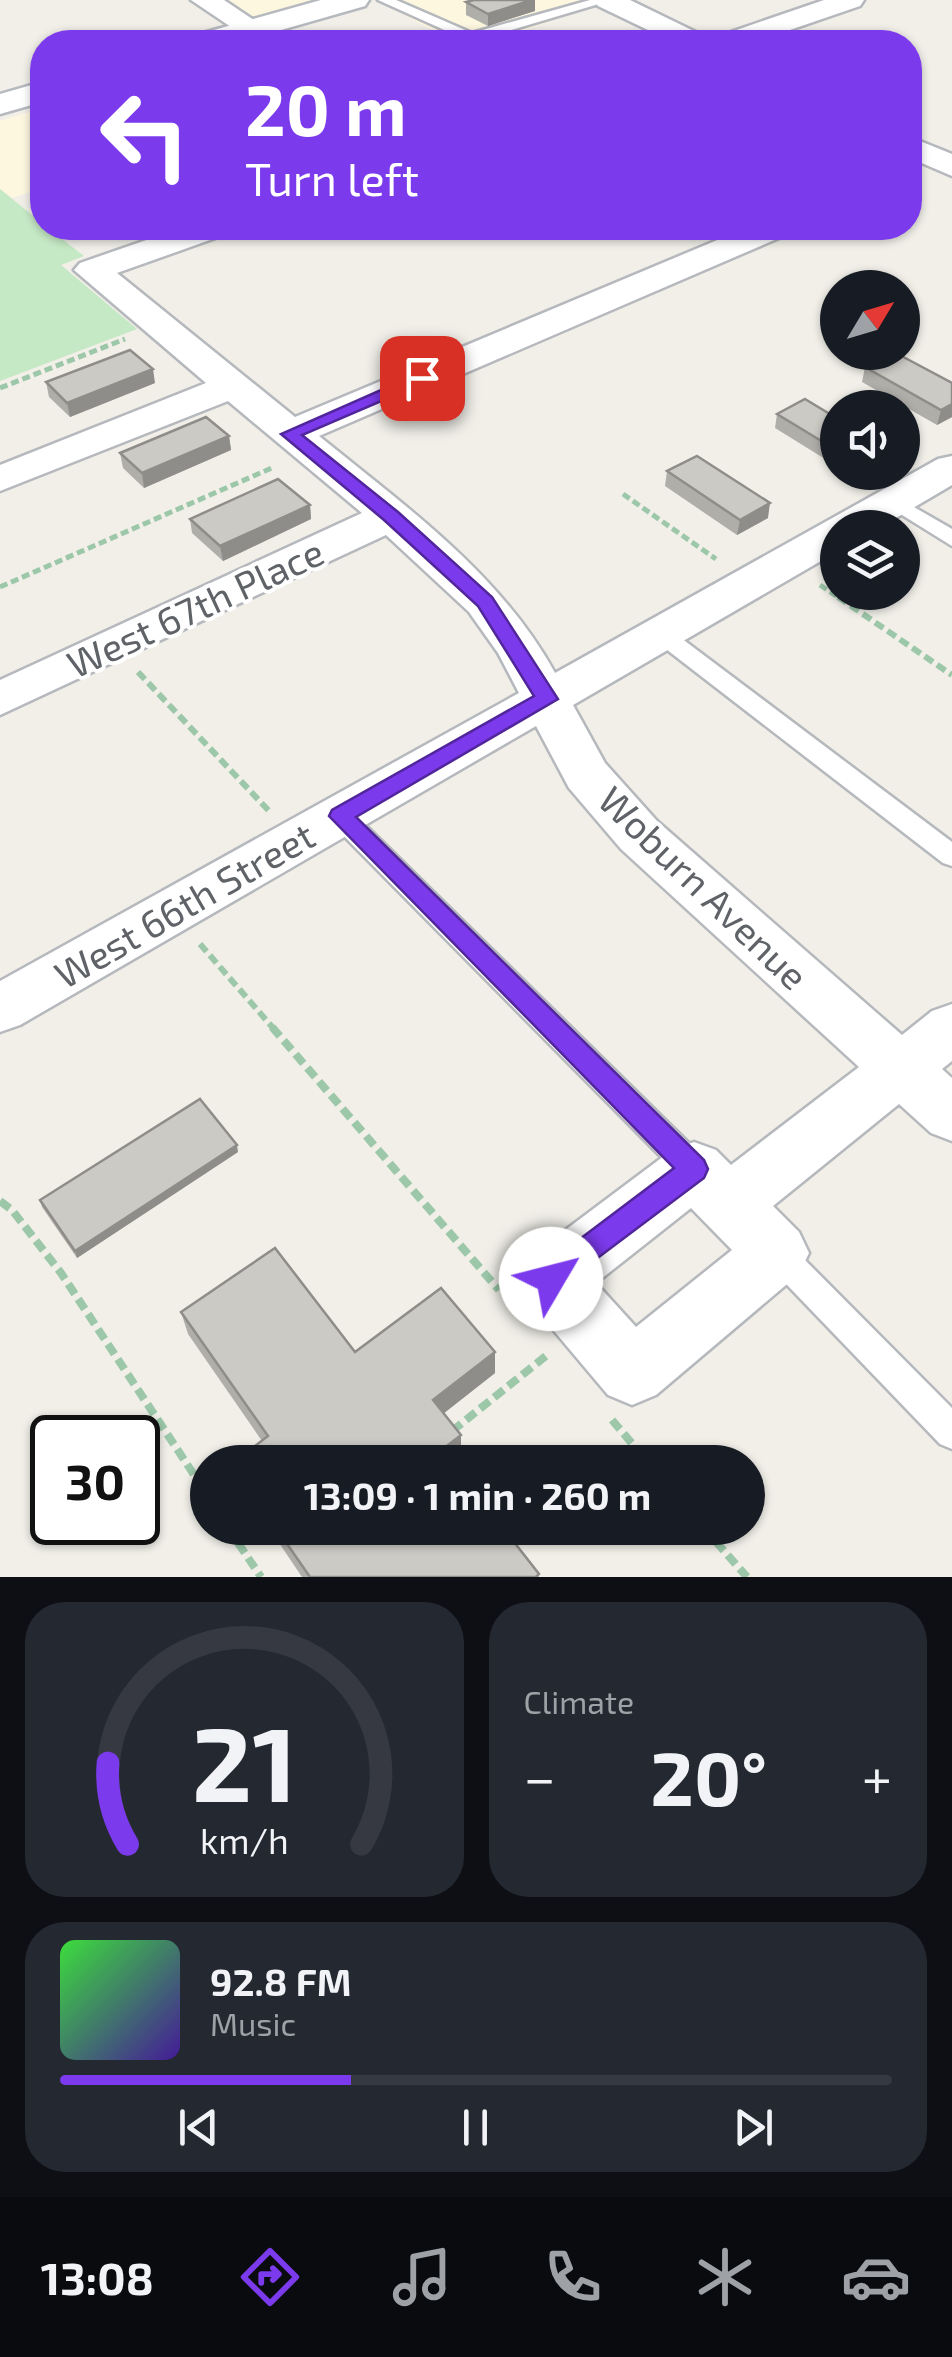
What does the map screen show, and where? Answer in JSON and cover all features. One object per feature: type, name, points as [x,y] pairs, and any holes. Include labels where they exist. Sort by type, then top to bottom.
[{"type":"main road","points":[[246,30],[354,0]]},
{"type":"main road","points":[[0,104],[30,95]]},
{"type":"street","points":[[606,0],[669,30]]},
{"type":"street","points":[[764,30],[850,0]]},
{"type":"street","points":[[212,1],[253,28]]},
{"type":"street","name":"Woburn Avenue","points":[[178,240],[92,270],[232,386],[287,448],[391,516],[485,602],[547,699],[588,776],[638,835],[952,1115]]},
{"type":"street","points":[[287,448],[747,240]]},
{"type":"street","points":[[0,479],[232,386]]},
{"type":"street","points":[[878,510],[952,468]]},
{"type":"street","name":"West 67th Place","points":[[0,698],[391,516]]},
{"type":"street","name":"West 66th Street","points":[[0,1009],[820,543]]},
{"type":"street","points":[[712,1187],[777,1253],[632,1372],[551,1279],[712,1187],[901,1069],[952,1028]]},
{"type":"lane","points":[[385,0],[453,30]]},
{"type":"lane","points":[[499,30],[606,0]]},
{"type":"lane","points":[[893,501],[952,539]]},
{"type":"lane","points":[[661,634],[952,856]]},
{"type":"lane","points":[[340,816],[712,1187]]},
{"type":"lane","points":[[777,1253],[952,1432]]},
{"type":"path","points":[[0,388],[133,336]]},
{"type":"path","points":[[0,587],[287,448]]},
{"type":"path","points":[[623,494],[724,564]]},
{"type":"path","points":[[811,578],[952,675]]},
{"type":"path","points":[[113,646],[272,814]]},
{"type":"path","points":[[193,935],[508,1300]]},
{"type":"path","points":[[0,1201],[61,1273],[190,1469]]},
{"type":"path","points":[[541,1338],[564,1364]]},
{"type":"path","points":[[446,1436],[552,1351]]},
{"type":"path","points":[[609,1417],[633,1445]]},
{"type":"path","points":[[239,1545],[261,1577]]},
{"type":"path","points":[[719,1545],[747,1577]]},
{"type":"shaded area","points":[[222,0],[318,0],[254,19]]},
{"type":"shaded area","points":[[398,0],[583,0],[596,6],[524,30],[433,30],[384,4]]},
{"type":"shaded area","points":[[30,112],[30,192],[12,198],[0,189],[0,121]]},
{"type":"green space","points":[[0,189],[30,213],[30,240],[63,240],[84,256],[61,265],[137,329],[0,381]]},
{"type":"building","points":[[532,0],[488,14],[466,2]]},
{"type":"building","points":[[130,350],[153,369],[67,403],[46,382]]},
{"type":"building","points":[[920,366],[952,383],[952,404],[941,410],[920,398],[920,390],[906,390],[870,370],[920,370]]},
{"type":"building","points":[[805,399],[820,408],[820,440],[777,414]]},
{"type":"building","points":[[206,417],[229,436],[142,473],[120,453]]},
{"type":"building","points":[[697,456],[770,503],[740,520],[667,471]]},
{"type":"building","points":[[278,479],[310,505],[220,546],[190,519]]},
{"type":"building","points":[[200,1099],[237,1145],[75,1251],[40,1200]]},
{"type":"building","points":[[275,1248],[355,1352],[441,1288],[495,1352],[433,1400],[461,1435],[448,1445],[256,1445],[268,1436],[181,1312]]},
{"type":"building","points":[[288,1545],[516,1545],[539,1574],[536,1577],[310,1577]]},
{"type":"route","points":[[422,378],[290,434],[391,516],[485,602],[518,648],[547,699],[340,816],[694,1169],[551,1279]]}]
